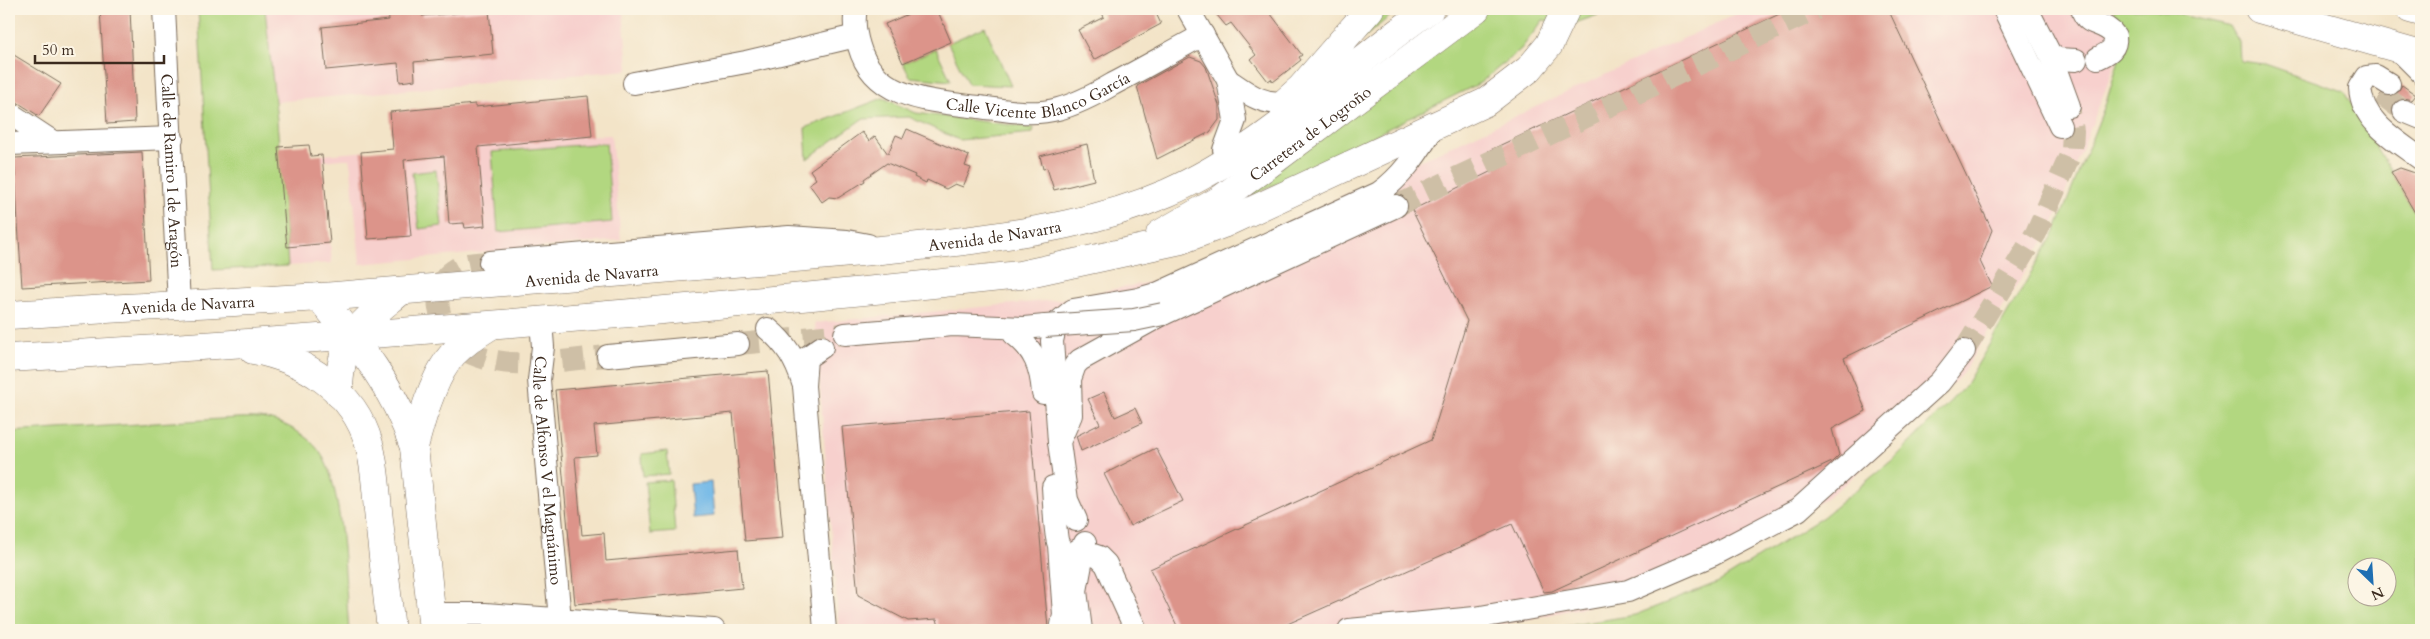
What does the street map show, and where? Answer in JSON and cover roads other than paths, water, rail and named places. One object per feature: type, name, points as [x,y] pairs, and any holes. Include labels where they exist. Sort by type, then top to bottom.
[{"type":"main road","points":[[1168,193],[1286,102],[1370,9]]},
{"type":"main road","name":"Carretera de Logroño","points":[[1168,193],[1242,150],[1315,99],[1430,9]]},
{"type":"main road","name":"Carretera de Logroño","points":[[1138,248],[1218,201],[1476,9]]},
{"type":"main road","points":[[9,358],[230,345],[540,322],[1020,275],[1088,262],[1138,248],[1181,240],[1223,224],[1486,102],[1529,69],[1549,44],[1566,9]]},
{"type":"main road","points":[[2259,9],[2409,52]]},
{"type":"main road","points":[[2410,9],[2421,12]]},
{"type":"main road","name":"Avenida de Navarra","points":[[9,315],[402,291],[888,250],[1042,230],[1108,214],[1168,193]]},
{"type":"main road","points":[[339,394],[340,365],[351,336],[402,291]]},
{"type":"main road","points":[[319,297],[351,336],[393,394],[414,447],[432,622],[414,621],[403,630]]},
{"type":"main road","points":[[414,447],[424,409],[452,355],[470,339],[490,326]]},
{"type":"main road","points":[[230,345],[261,351],[301,364],[324,379],[339,394],[361,422],[371,452],[391,630]]},
{"type":"street","name":"Calle de Ramiro I de Aragón","points":[[164,9],[179,304]]},
{"type":"street","points":[[634,83],[746,62],[856,36],[854,18],[856,9]]},
{"type":"street","points":[[1188,9],[1228,80],[1235,120],[1224,150]]},
{"type":"street","points":[[2004,9],[2040,84],[2064,116],[2050,54],[2027,9]]},
{"type":"street","points":[[2050,54],[2058,59],[2087,59],[2110,52],[2114,47],[2115,36],[2108,27],[2089,21],[2084,16],[2082,9]]},
{"type":"street","name":"Calle Vicente Blanco García","points":[[856,36],[860,52],[870,69],[892,89],[913,98],[1014,111],[1046,112],[1060,109],[1090,96],[1203,34]]},
{"type":"street","points":[[2409,52],[2421,72]]},
{"type":"street","points":[[2385,89],[2376,76],[2364,80],[2361,84],[2360,94],[2369,114],[2380,127],[2421,159]]},
{"type":"street","points":[[1228,80],[1260,100],[1272,103],[1286,102]]},
{"type":"street","points":[[9,113],[52,142]]},
{"type":"street","points":[[1081,630],[1076,591],[1073,540],[1060,442],[1052,341],[1056,324],[1062,317],[1073,310],[1138,299],[1160,293],[1379,193],[1390,185],[1419,153],[1433,128]]},
{"type":"street","points":[[9,144],[172,138]]},
{"type":"street","points":[[1060,442],[1071,415],[1070,379],[1075,365],[1080,360],[1163,314],[1396,206]]},
{"type":"street","points":[[490,262],[789,236],[848,241],[888,250]]},
{"type":"street","points":[[845,334],[953,325],[1024,328],[1134,320],[1163,314]]},
{"type":"street","name":"Calle de Alfonso V el Magnánimo","points":[[540,322],[543,347],[539,380],[560,620]]},
{"type":"street","points":[[1045,326],[1014,334],[1030,348],[1040,369],[1073,540],[1062,630]]},
{"type":"street","points":[[768,329],[782,341],[792,355],[804,386]]},
{"type":"street","points":[[608,356],[738,344]]},
{"type":"street","points":[[822,347],[806,358],[804,386],[825,625]]},
{"type":"street","points":[[1349,630],[1474,618],[1628,591],[1712,556],[1798,510],[1940,382],[1964,351]]},
{"type":"street","points":[[1073,540],[1099,557],[1106,564],[1136,630]]},
{"type":"street","points":[[432,622],[485,614],[714,630]]},
{"type":"water","points":[[711,482],[714,516],[693,518],[690,484]]},
{"type":"tunnel","points":[[1396,206],[1816,9]]},
{"type":"tunnel","points":[[2381,94],[2404,111]]},
{"type":"tunnel","points":[[1964,351],[2036,233],[2072,151],[2073,131],[2069,106]]},
{"type":"tunnel","points":[[490,262],[471,263],[458,267],[444,279],[439,290],[440,315],[453,338],[462,348],[472,354],[488,359],[522,363],[608,356]]},
{"type":"tunnel","points":[[738,344],[845,334]]}]
